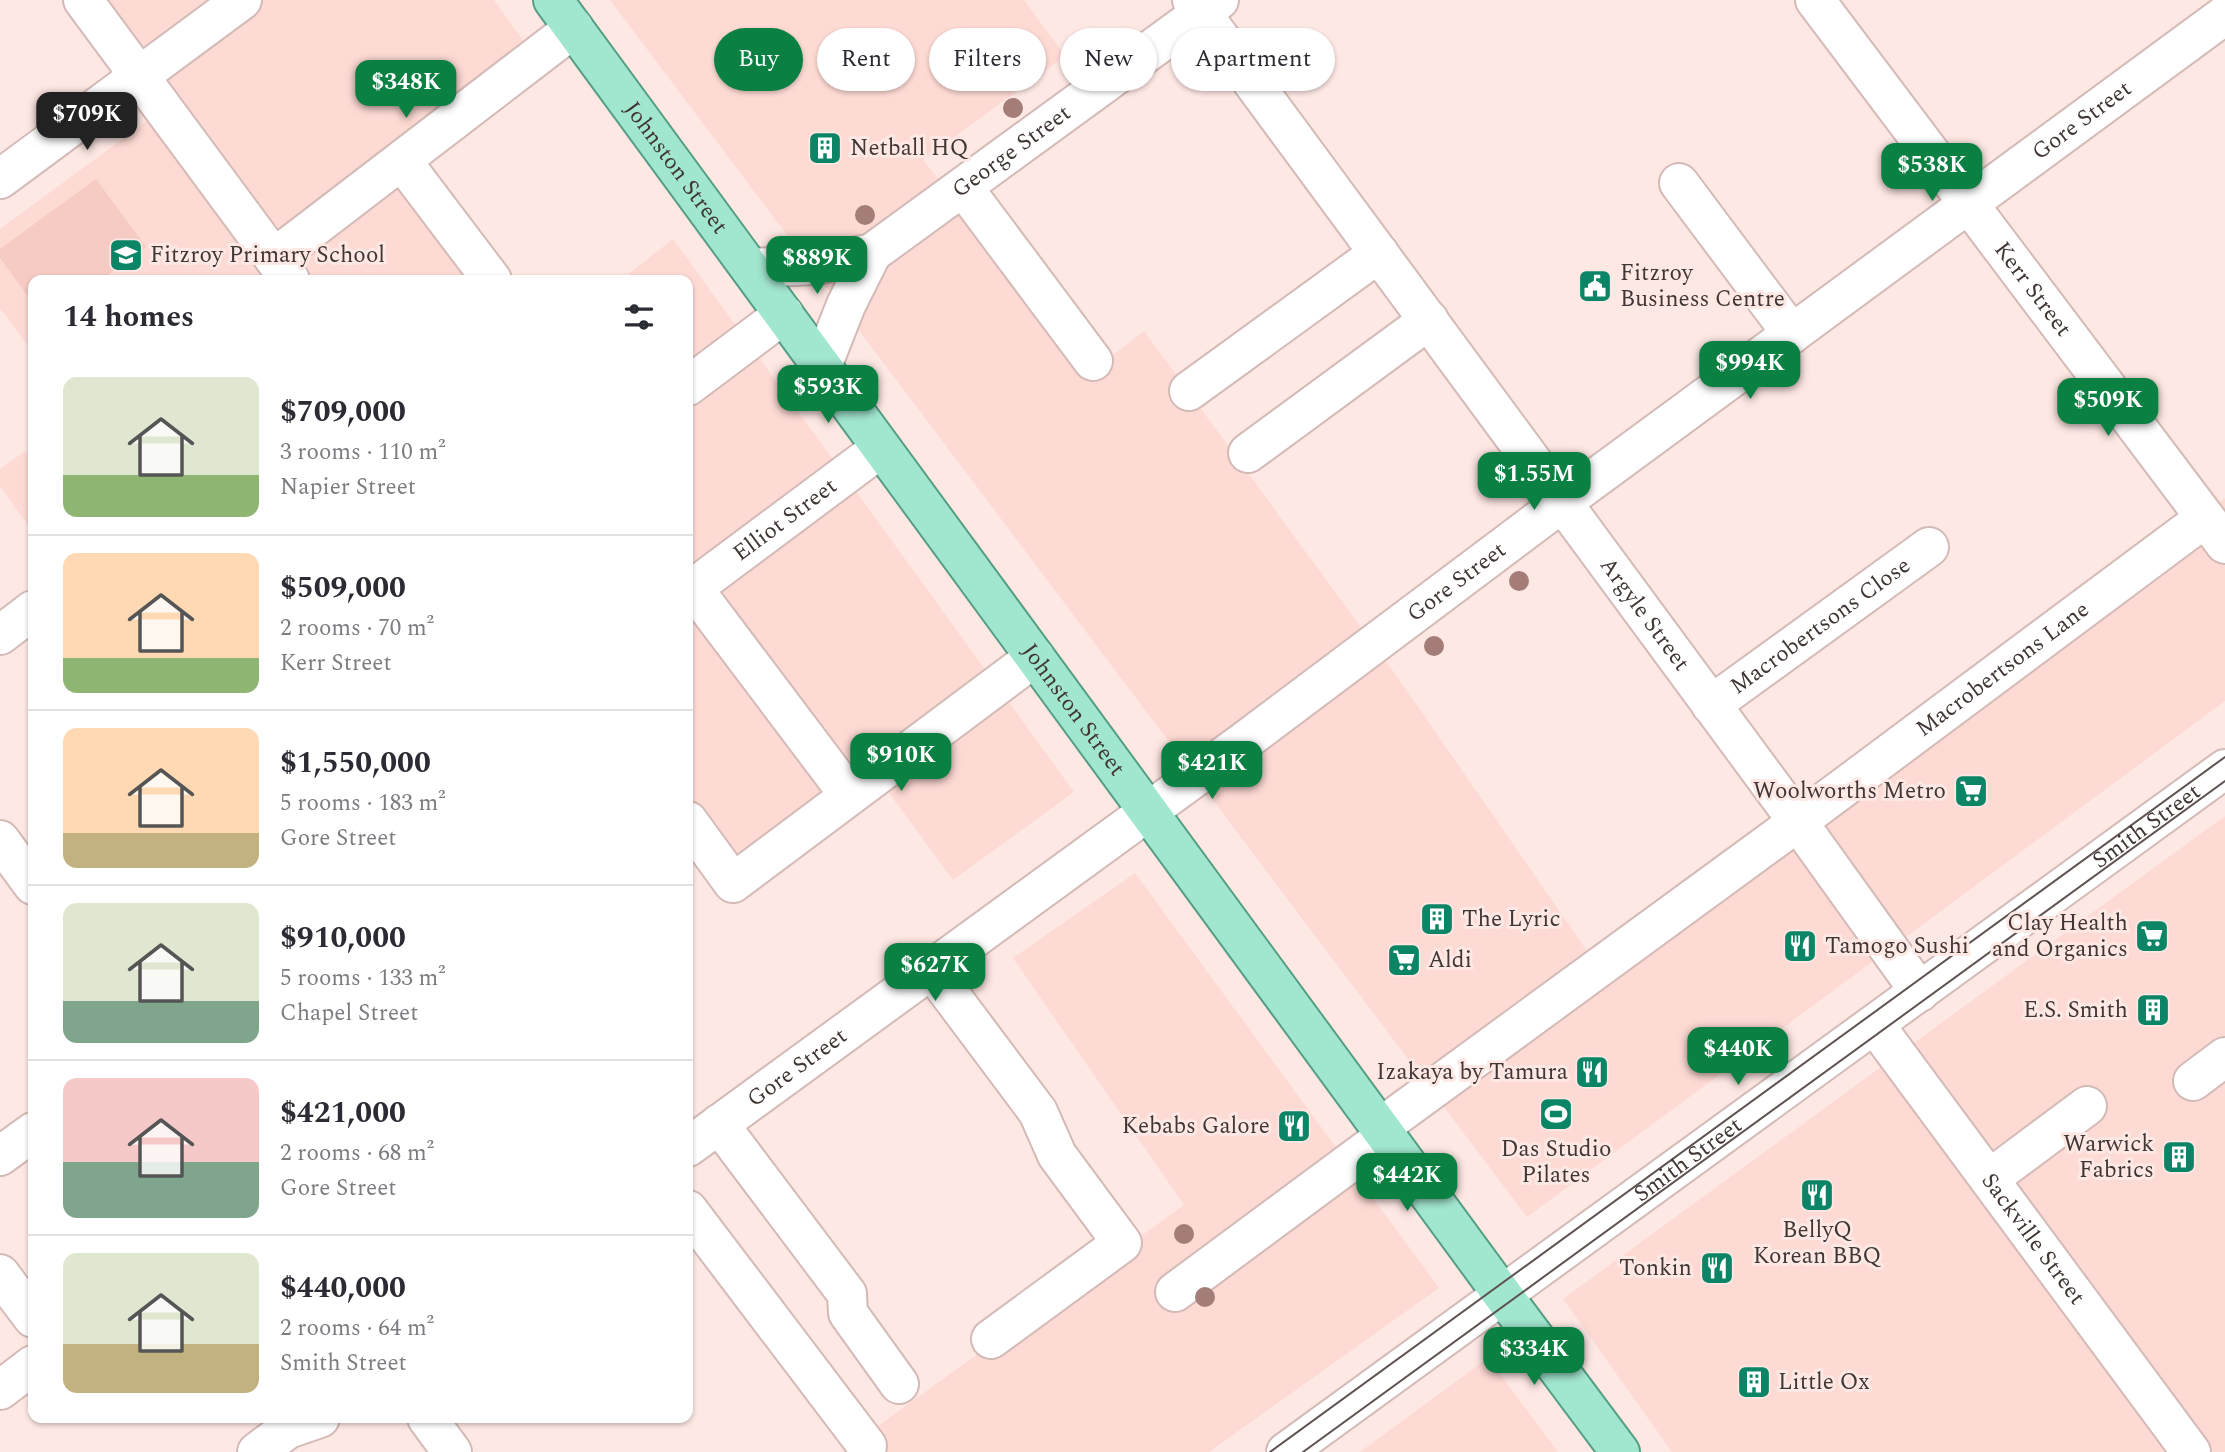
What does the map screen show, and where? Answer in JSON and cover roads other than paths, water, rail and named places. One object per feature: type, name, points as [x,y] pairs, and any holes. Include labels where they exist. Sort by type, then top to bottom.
[{"type":"main road","name":"Johnston Street","points":[[564,14],[1620,1452]]},
{"type":"street","points":[[83,0],[282,269],[564,14]]},
{"type":"street","points":[[0,179],[242,0]]},
{"type":"street","name":"Kerr Street","points":[[1815,0],[2215,531]]},
{"type":"street","name":"George Street","points":[[750,268],[816,265],[872,253],[1204,5]]},
{"type":"street","name":"Argyle Street","points":[[1204,5],[1379,253],[1920,992]]},
{"type":"street","name":"Gore Street","points":[[693,1143],[1242,743],[1563,502],[2225,15]]},
{"type":"street","points":[[402,160],[488,275]]},
{"type":"street","points":[[1679,183],[1792,334]]},
{"type":"street","points":[[963,187],[1093,361]]},
{"type":"street","name":"George Street","points":[[822,366],[846,305],[872,253]]},
{"type":"street","points":[[1189,391],[1379,253]]},
{"type":"street","points":[[693,382],[784,314]]},
{"type":"street","points":[[1248,453],[1429,320]]},
{"type":"street","name":"Elliot Street","points":[[693,588],[881,448]]},
{"type":"street","name":"Macrobertsons Lane","points":[[1175,1292],[1384,1131],[1798,822],[2215,531]]},
{"type":"street","name":"Macrobertsons Close","points":[[1711,705],[1929,547]]},
{"type":"street","points":[[693,594],[849,795]]},
{"type":"street","points":[[0,635],[28,614]]},
{"type":"street","points":[[693,828],[733,883],[1035,657]]},
{"type":"street","name":"Smith Street","points":[[1286,1452],[2225,769]]},
{"type":"street","points":[[0,840],[22,877]]},
{"type":"street","points":[[931,969],[1038,1112],[1057,1155],[1122,1243],[991,1339]]},
{"type":"street","name":"Sackville Street","points":[[1875,1025],[2191,1452]]},
{"type":"street","points":[[2193,1081],[2225,1057]]},
{"type":"street","points":[[1989,1179],[2087,1106]]},
{"type":"street","points":[[719,1124],[846,1294],[848,1313],[899,1384]]},
{"type":"street","points":[[0,1156],[28,1136]]},
{"type":"street","points":[[693,1217],[867,1446]]},
{"type":"street","points":[[0,1274],[28,1311]]},
{"type":"street","points":[[0,1390],[28,1369]]},
{"type":"street","points":[[257,1452],[298,1423]]},
{"type":"street","points":[[431,1423],[453,1452]]},
{"type":"tram line","points":[[1270,1452],[2225,757]]},
{"type":"tram line","points":[[1303,1452],[2225,781]]},
{"type":"place","name":"Netball HQ","points":[[825,148]]},
{"type":"place","name":"Fitzroy Primary School","points":[[126,255]]},
{"type":"place","name":"Fitzroy Business Centre","points":[[1595,286]]},
{"type":"place","name":"Woolworths Metro","points":[[1971,791]]},
{"type":"place","name":"The Lyric","points":[[1437,919]]},
{"type":"place","name":"Clay Health and Organics","points":[[2152,936]]},
{"type":"place","name":"Tamogo Sushi","points":[[1800,946]]},
{"type":"place","name":"Aldi","points":[[1404,960]]},
{"type":"place","name":"E.S. Smith","points":[[2153,1010]]},
{"type":"place","name":"Izakaya by Tamura","points":[[1592,1072]]},
{"type":"place","name":"Das Studio Pilates","points":[[1556,1114]]},
{"type":"place","name":"Kebabs Galore","points":[[1294,1126]]},
{"type":"place","name":"Warwick Fabrics","points":[[2179,1157]]},
{"type":"place","name":"BellyQ Korean BBQ","points":[[1817,1195]]},
{"type":"place","name":"Tonkin","points":[[1717,1268]]},
{"type":"place","name":"Little Ox","points":[[1754,1382]]}]
